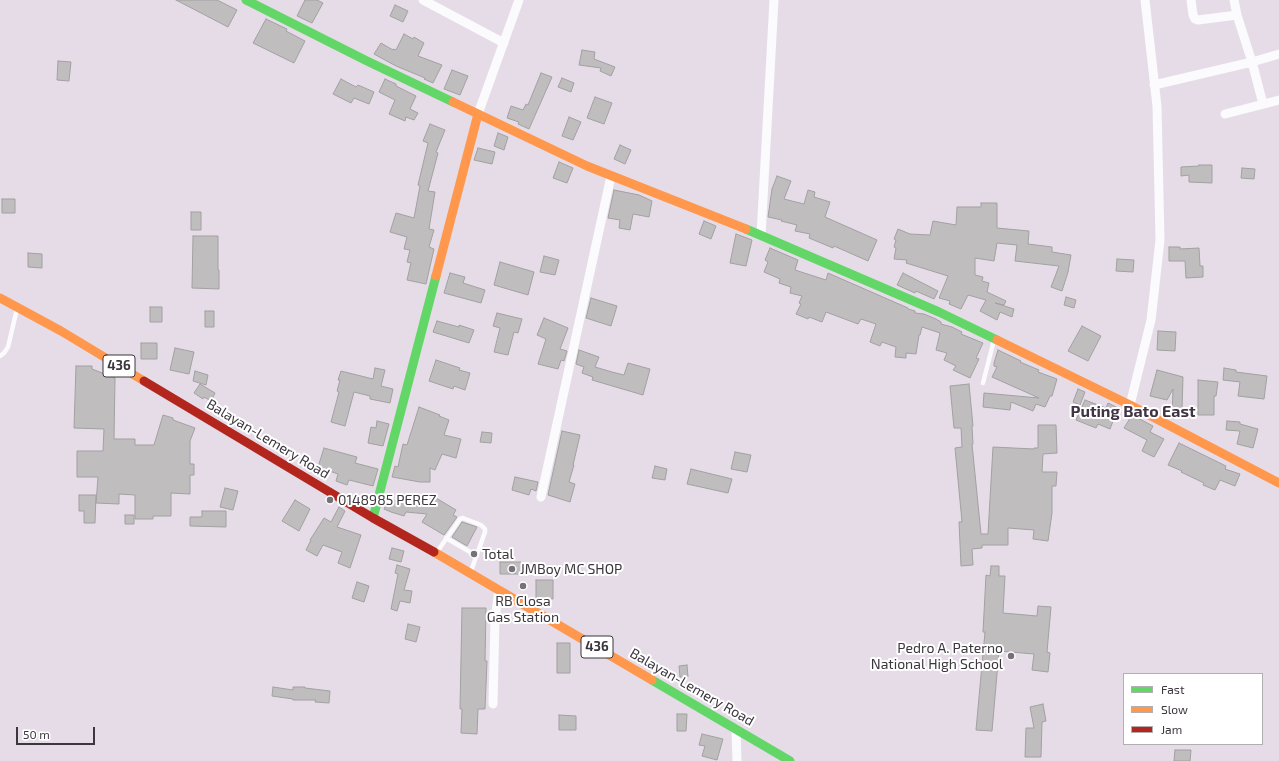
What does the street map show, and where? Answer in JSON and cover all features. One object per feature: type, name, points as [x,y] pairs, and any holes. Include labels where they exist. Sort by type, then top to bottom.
[{"type":"street","points":[[246,0],[374,64],[586,166],[761,235],[939,312],[1130,405],[1279,483]]},
{"type":"street","points":[[423,0],[504,43]]},
{"type":"street","points":[[373,518],[478,114],[519,0]]},
{"type":"street","points":[[761,235],[774,0]]},
{"type":"street","points":[[1130,405],[1151,320],[1160,240],[1157,106],[1145,0]]},
{"type":"street","points":[[1191,0],[1195,19],[1198,20],[1237,15]]},
{"type":"street","points":[[1234,0],[1263,104]]},
{"type":"street","points":[[1154,85],[1252,62],[1279,54]]},
{"type":"street","points":[[1225,114],[1279,100]]},
{"type":"street","points":[[541,497],[611,176]]},
{"type":"street","name":"Balayan-Lemery Road","points":[[0,298],[61,331],[373,518],[436,553],[790,761]]},
{"type":"street","points":[[493,704],[495,619],[499,590]]},
{"type":"street","points":[[736,729],[737,761]]},
{"type":"lane","points":[[0,356],[8,347],[17,308]]},
{"type":"lane","points":[[983,383],[994,338]]},
{"type":"lane","points":[[436,553],[460,519],[463,518],[481,525],[486,532],[470,573]]},
{"type":"lane","points":[[446,538],[477,556]]},
{"type":"building","points":[[176,0],[217,0],[237,10],[228,27]]},
{"type":"building","points":[[305,0],[317,0],[323,3],[312,23],[297,16]]},
{"type":"building","points":[[395,5],[408,11],[403,22],[390,16]]},
{"type":"building","points":[[266,19],[287,29],[286,31],[305,41],[294,63],[253,43]]},
{"type":"building","points":[[404,34],[413,39],[414,37],[424,43],[418,56],[442,65],[433,83],[374,54],[381,43],[393,50],[396,50]]},
{"type":"building","points":[[582,50],[595,52],[594,59],[615,67],[611,76],[600,71],[601,68],[579,65]]},
{"type":"building","points":[[58,61],[71,62],[69,81],[57,80]]},
{"type":"building","points":[[452,70],[468,76],[460,95],[444,89]]},
{"type":"building","points":[[541,73],[552,77],[529,129],[518,124],[519,122],[507,118],[511,106],[523,110],[526,104],[528,105]]},
{"type":"building","points":[[562,78],[574,83],[571,92],[558,87]]},
{"type":"building","points":[[341,79],[356,87],[358,85],[374,92],[369,104],[354,98],[351,103],[333,94]]},
{"type":"building","points":[[385,79],[416,96],[410,109],[418,113],[414,120],[406,117],[405,121],[389,114],[395,100],[379,92]]},
{"type":"building","points":[[595,97],[612,103],[604,124],[587,118]]},
{"type":"building","points":[[569,117],[581,122],[573,140],[562,136]]},
{"type":"building","points":[[430,124],[445,130],[436,152],[438,153],[428,191],[435,192],[429,229],[434,230],[429,247],[434,249],[426,284],[407,280],[411,263],[407,262],[410,250],[404,249],[407,237],[390,232],[396,213],[414,218],[420,186],[418,185],[428,143],[423,141]]},
{"type":"building","points":[[498,133],[508,137],[504,150],[494,146]]},
{"type":"building","points":[[620,145],[631,150],[625,164],[614,159]]},
{"type":"building","points":[[478,148],[495,152],[492,164],[474,160]]},
{"type":"building","points":[[559,162],[573,168],[567,183],[553,178]]},
{"type":"building","points":[[1212,165],[1212,183],[1189,182],[1189,175],[1181,176],[1181,167]]},
{"type":"building","points":[[1242,168],[1255,169],[1254,179],[1241,178]]},
{"type":"building","points":[[777,176],[791,181],[784,199],[804,204],[808,190],[815,192],[814,197],[830,202],[825,217],[877,240],[868,261],[834,246],[833,248],[809,238],[810,234],[795,231],[797,225],[768,217],[772,189]]},
{"type":"building","points":[[614,190],[639,195],[652,201],[649,217],[633,214],[630,230],[619,228],[620,220],[608,218]]},
{"type":"building","points":[[2,199],[15,199],[15,213],[2,213]]},
{"type":"building","points":[[981,203],[997,203],[997,228],[1029,231],[1028,244],[1052,247],[1052,252],[1071,255],[1068,272],[1062,291],[1051,287],[1059,266],[1015,261],[1017,245],[997,243],[994,261],[975,258],[975,275],[983,277],[982,281],[989,283],[987,292],[1006,301],[1004,305],[995,303],[1014,309],[1012,317],[1000,312],[997,320],[980,311],[986,300],[968,295],[961,309],[949,304],[950,301],[939,298],[948,276],[906,263],[907,260],[894,259],[896,248],[894,247],[896,240],[894,239],[898,229],[910,234],[930,235],[933,221],[956,225],[957,207],[981,207]]},
{"type":"building","points":[[191,212],[201,212],[201,230],[191,230]]},
{"type":"building","points":[[704,221],[716,226],[711,239],[699,234]]},
{"type":"building","points":[[736,234],[752,240],[746,266],[730,263]]},
{"type":"building","points":[[193,236],[218,236],[219,289],[192,288]]},
{"type":"building","points":[[1169,247],[1180,247],[1180,249],[1199,248],[1200,266],[1203,266],[1203,277],[1186,278],[1185,261],[1169,261]]},
{"type":"building","points":[[770,248],[798,260],[795,270],[826,280],[828,273],[915,311],[915,313],[924,314],[936,319],[941,322],[941,324],[952,327],[962,332],[961,334],[983,343],[976,358],[979,359],[970,378],[953,370],[956,366],[944,360],[947,353],[936,350],[940,333],[922,327],[916,354],[906,353],[906,358],[895,357],[896,347],[882,342],[880,346],[870,342],[876,324],[861,319],[858,324],[826,312],[822,322],[809,317],[808,319],[796,314],[801,304],[799,303],[802,296],[790,293],[791,287],[779,283],[780,279],[764,272],[768,262],[765,260]]},
{"type":"building","points":[[28,253],[42,254],[42,268],[28,267]]},
{"type":"building","points":[[544,256],[559,260],[555,275],[540,272]]},
{"type":"building","points":[[1117,259],[1134,260],[1133,272],[1116,271]]},
{"type":"building","points":[[500,262],[534,272],[528,295],[494,285]]},
{"type":"building","points":[[450,273],[465,277],[463,283],[485,290],[481,303],[444,293]]},
{"type":"building","points":[[903,273],[938,291],[934,299],[897,285]]},
{"type":"building","points":[[1066,297],[1076,300],[1074,308],[1064,305]]},
{"type":"building","points":[[591,298],[617,306],[611,326],[586,318]]},
{"type":"building","points":[[150,307],[162,307],[162,322],[150,322]]},
{"type":"building","points":[[205,311],[214,311],[214,327],[205,327]]},
{"type":"building","points":[[497,313],[522,319],[518,333],[514,332],[508,355],[494,352],[500,328],[493,326]]},
{"type":"building","points":[[544,318],[568,328],[560,349],[567,351],[564,361],[561,360],[558,369],[538,364],[546,339],[537,335]]},
{"type":"building","points":[[437,321],[459,327],[459,325],[474,330],[469,343],[433,332]]},
{"type":"building","points":[[1082,326],[1101,336],[1088,361],[1068,351]]},
{"type":"building","points":[[1158,331],[1176,332],[1175,351],[1157,350]]},
{"type":"building","points":[[141,343],[157,343],[157,359],[141,359]]},
{"type":"building","points":[[175,348],[194,352],[189,374],[170,370]]},
{"type":"building","points":[[579,350],[599,357],[595,367],[612,372],[624,375],[628,363],[650,369],[643,395],[592,380],[593,377],[582,373],[584,367],[576,364]]},
{"type":"building","points":[[998,350],[1039,370],[1038,372],[1057,379],[1052,396],[1050,396],[1045,407],[1036,404],[1033,411],[1011,402],[1010,410],[983,407],[984,393],[1039,398],[992,377],[997,367],[994,366],[994,363]]},
{"type":"building","points":[[436,360],[470,373],[465,390],[454,386],[453,389],[429,381]]},
{"type":"building","points":[[76,366],[92,366],[92,369],[115,378],[114,439],[135,439],[135,445],[154,445],[163,415],[195,428],[190,441],[190,464],[194,464],[194,475],[190,475],[190,494],[171,493],[171,516],[153,516],[153,519],[135,519],[135,495],[119,494],[119,504],[96,503],[98,477],[77,477],[77,451],[103,451],[104,429],[74,428]]},
{"type":"building","points":[[375,368],[385,370],[381,386],[393,389],[390,403],[370,399],[370,396],[354,392],[345,426],[331,422],[339,392],[337,391],[340,380],[338,380],[341,371],[373,379]]},
{"type":"building","points":[[1224,368],[1236,370],[1236,372],[1267,376],[1264,399],[1238,396],[1240,382],[1223,380]]},
{"type":"building","points":[[1157,370],[1183,377],[1182,410],[1180,409],[1174,419],[1172,418],[1173,389],[1167,400],[1150,396]]},
{"type":"building","points":[[195,371],[208,375],[206,385],[193,381]]},
{"type":"building","points":[[1198,380],[1218,382],[1216,396],[1214,396],[1214,415],[1198,415]]},
{"type":"building","points":[[200,384],[215,393],[211,401],[204,397],[203,399],[194,393]]},
{"type":"building","points":[[969,384],[973,426],[972,444],[981,534],[988,534],[993,447],[1038,448],[1038,425],[1056,425],[1057,453],[1043,454],[1042,472],[1057,472],[1056,486],[1052,486],[1052,513],[1048,541],[1033,539],[1034,530],[1008,528],[1008,545],[982,545],[982,548],[972,549],[973,565],[961,566],[959,522],[962,522],[955,448],[962,447],[961,428],[954,428],[950,386]]},
{"type":"building","points":[[1078,389],[1085,392],[1080,405],[1073,402]]},
{"type":"building","points":[[1085,400],[1106,408],[1108,403],[1118,408],[1110,429],[1098,424],[1096,428],[1076,420]]},
{"type":"building","points":[[419,407],[449,420],[444,435],[461,439],[456,458],[442,454],[435,470],[430,468],[430,482],[420,482],[392,477],[395,466],[398,467],[403,444],[407,445]]},
{"type":"building","points":[[1132,415],[1153,426],[1150,432],[1164,439],[1154,457],[1142,451],[1147,440],[1124,428]]},
{"type":"building","points":[[377,421],[389,424],[383,446],[368,443],[371,427],[376,428]]},
{"type":"building","points":[[1227,421],[1240,422],[1240,424],[1258,429],[1253,448],[1237,444],[1240,431],[1226,430]]},
{"type":"building","points":[[562,431],[580,435],[569,482],[575,484],[570,502],[548,495]]},
{"type":"building","points":[[482,432],[492,433],[491,443],[480,442]]},
{"type":"building","points":[[1179,443],[1226,466],[1225,469],[1240,474],[1235,486],[1220,480],[1215,490],[1203,485],[1204,483],[1181,472],[1182,471],[1168,465]]},
{"type":"building","points":[[324,448],[357,457],[355,463],[378,469],[373,486],[349,480],[347,485],[336,481],[338,474],[318,467]]},
{"type":"building","points":[[735,452],[751,455],[747,472],[731,469]]},
{"type":"building","points":[[655,466],[667,469],[665,480],[652,478]]},
{"type":"building","points":[[691,469],[732,479],[728,493],[687,484]]},
{"type":"building","points":[[515,477],[538,482],[536,491],[531,489],[529,495],[512,490]]},
{"type":"building","points":[[225,488],[238,491],[233,510],[220,507]]},
{"type":"building","points":[[79,495],[96,495],[95,523],[84,523],[84,511],[79,511]]},
{"type":"building","points":[[389,498],[397,502],[398,500],[417,506],[417,503],[433,504],[436,498],[456,510],[453,515],[457,517],[444,535],[422,522],[427,514],[406,512],[404,516],[384,509]]},
{"type":"building","points":[[295,500],[310,509],[299,531],[282,521]]},
{"type":"building","points":[[339,507],[345,511],[337,527],[361,535],[350,568],[338,563],[342,552],[323,545],[317,556],[306,550],[310,540],[324,518],[331,522]]},
{"type":"building","points":[[202,511],[226,511],[226,527],[190,526],[190,517],[202,517]]},
{"type":"building","points":[[125,515],[134,515],[134,524],[125,524]]},
{"type":"building","points":[[462,522],[477,527],[467,546],[452,537]]},
{"type":"building","points":[[392,548],[404,551],[401,562],[389,559]]},
{"type":"building","points":[[500,562],[521,562],[521,574],[500,574]]},
{"type":"building","points":[[397,565],[410,569],[404,590],[412,591],[410,603],[400,601],[397,611],[391,609],[398,574],[395,573]]},
{"type":"building","points":[[991,566],[999,566],[999,576],[1005,576],[1003,613],[1037,616],[1038,606],[1051,607],[1047,652],[1050,653],[1048,672],[1032,670],[1034,654],[999,651],[992,731],[976,730],[985,632],[983,632],[986,575],[990,576]]},
{"type":"building","points":[[536,580],[553,580],[553,599],[536,598]]},
{"type":"building","points":[[357,582],[369,586],[364,602],[352,598]]},
{"type":"building","points":[[462,608],[486,608],[485,661],[487,661],[485,709],[478,709],[477,734],[461,733]]},
{"type":"building","points":[[408,624],[420,627],[416,642],[405,639]]},
{"type":"building","points":[[557,643],[570,643],[570,673],[557,673]]},
{"type":"building","points":[[687,665],[688,677],[680,677],[679,666]]},
{"type":"building","points":[[273,687],[293,690],[293,687],[305,687],[330,691],[329,703],[315,702],[316,700],[293,700],[272,696]]},
{"type":"building","points":[[1043,704],[1046,721],[1042,722],[1041,757],[1025,757],[1026,728],[1034,728],[1030,707]]},
{"type":"building","points":[[677,714],[687,714],[686,731],[677,731]]},
{"type":"building","points":[[559,715],[576,716],[576,730],[559,730]]},
{"type":"building","points":[[702,734],[723,739],[717,760],[702,756],[705,746],[699,745]]},
{"type":"building","points":[[1175,750],[1191,750],[1190,761],[1174,761]]},
{"type":"traffic: fast","points":[[246,0],[367,61],[453,102]]},
{"type":"traffic: fast","points":[[746,229],[939,312],[997,340]]},
{"type":"traffic: fast","points":[[373,518],[436,276]]},
{"type":"traffic: fast","points":[[652,680],[790,761]]},
{"type":"traffic: slow","points":[[453,102],[587,166],[746,229]]},
{"type":"traffic: slow","points":[[436,276],[478,114]]},
{"type":"traffic: slow","points":[[0,298],[61,331],[144,381]]},
{"type":"traffic: slow","points":[[997,340],[1130,405],[1279,483]]},
{"type":"traffic: slow","points":[[434,552],[652,680]]},
{"type":"traffic: jam","points":[[144,381],[373,518],[434,552]]},
{"type":"place","name":"0148985 PEREZ","points":[[330,500]]},
{"type":"place","name":"Total","points":[[474,554]]},
{"type":"place","name":"JMBoy MC SHOP","points":[[512,569]]},
{"type":"place","name":"RB Closa Gas Station","points":[[523,586]]},
{"type":"place","name":"Pedro A. Paterno National High School","points":[[1011,656]]},
{"type":"district","name":"Puting Bato East","points":[[1133,412]]}]
